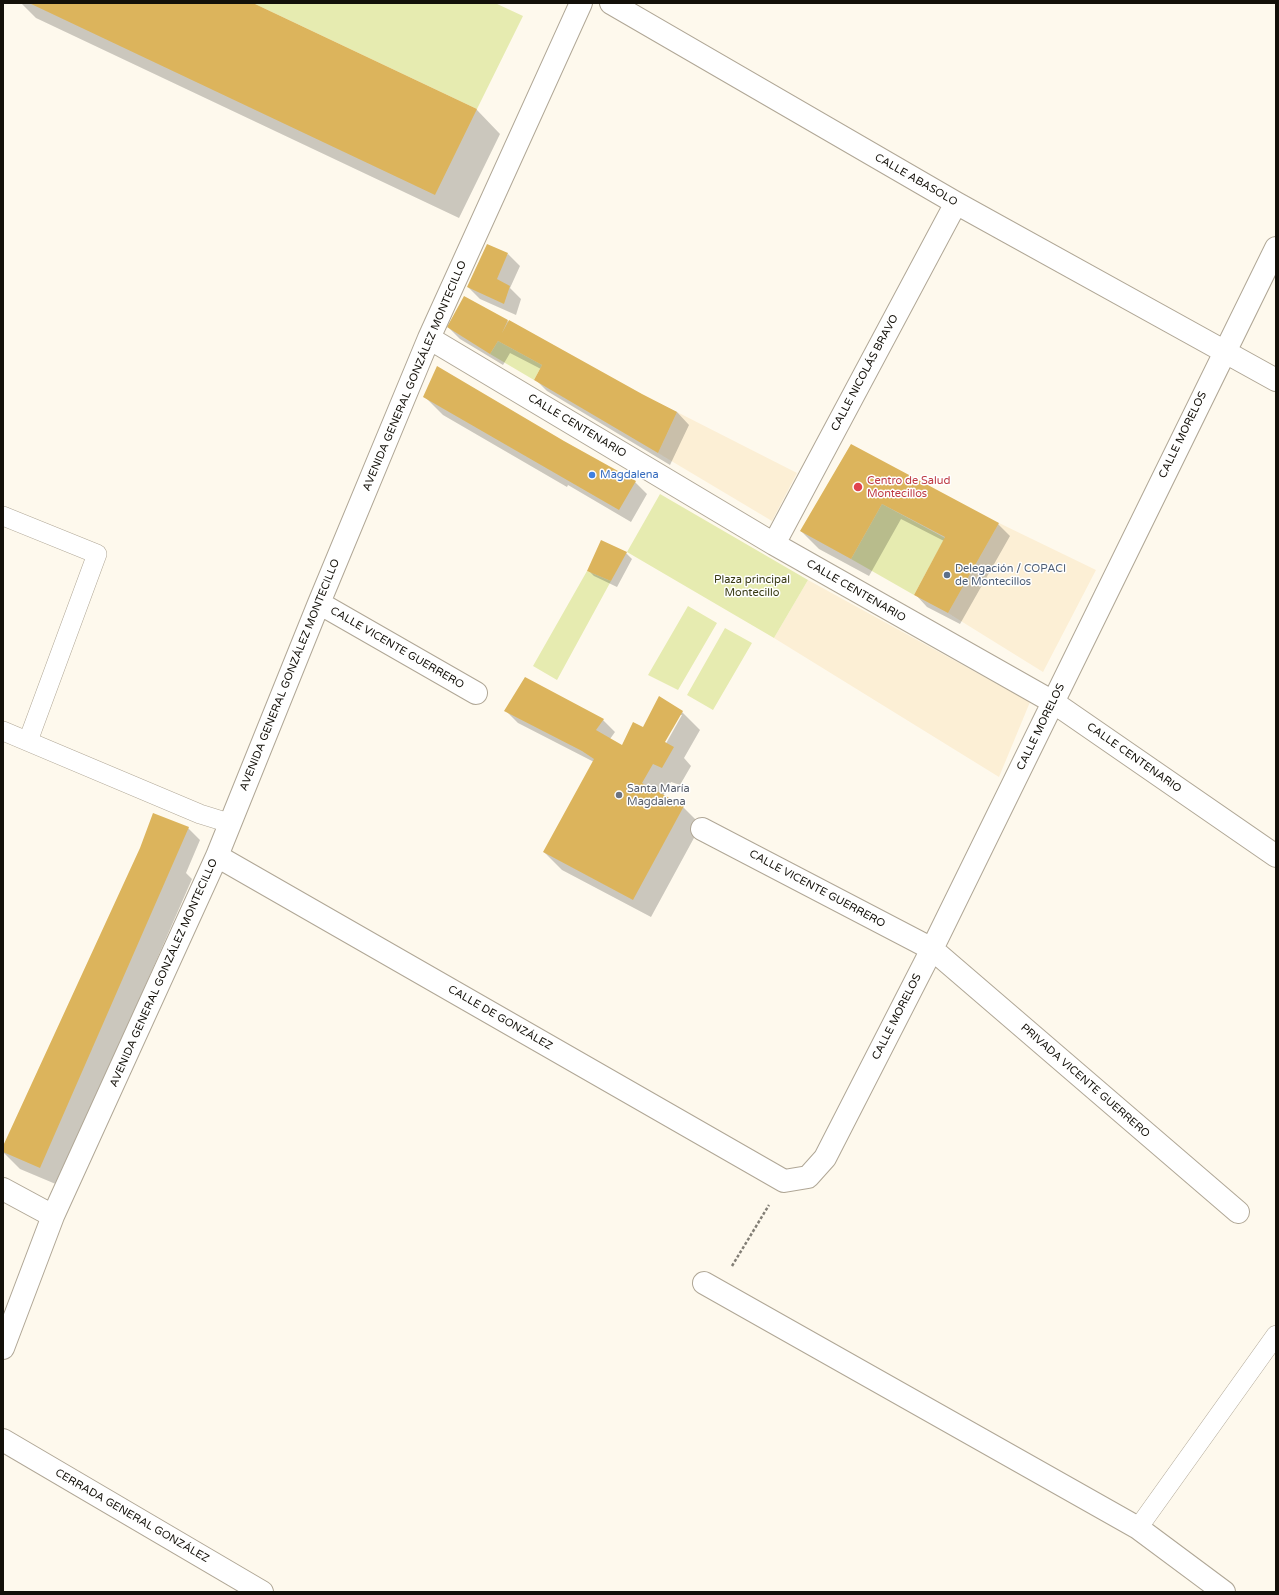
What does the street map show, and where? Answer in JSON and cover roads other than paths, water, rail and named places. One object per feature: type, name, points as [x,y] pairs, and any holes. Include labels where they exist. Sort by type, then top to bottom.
[{"type":"street","name":"AVENIDA GENERAL GONZÁLEZ MONTECILLO","points":[[3,1348],[53,1216],[217,856],[229,823],[319,603],[429,338],[581,3]]},
{"type":"street","name":"CALLE ABASOLO","points":[[611,3],[956,203],[1224,353],[1276,380]]},
{"type":"street","name":"CALLE NICOLÁS BRAVO","points":[[774,544],[956,203]]},
{"type":"street","name":"CALLE MORELOS","points":[[784,1181],[808,1177],[825,1158],[932,949],[1276,248]]},
{"type":"street","name":"CALLE CENTENARIO","points":[[429,338],[774,544],[1053,702],[1276,856]]},
{"type":"street","name":"CALLE VICENTE GUERRERO","points":[[319,603],[476,693]]},
{"type":"street","name":"CALLE VICENTE GUERRERO","points":[[702,829],[932,949]]},
{"type":"street","name":"CALLE DE GONZÁLEZ","points":[[217,856],[784,1181]]},
{"type":"street","name":"PRIVADA VICENTE GUERRERO","points":[[932,949],[1238,1212]]},
{"type":"street","points":[[3,1189],[53,1216]]},
{"type":"street","points":[[711,1287],[1138,1528],[1224,1592]]},
{"type":"street","name":"CERRADA GENERAL GONZÁLEZ","points":[[3,1440],[262,1592]]},
{"type":"lane","points":[[3,516],[97,554],[28,741]]},
{"type":"lane","points":[[3,731],[200,814],[229,823]]},
{"type":"lane","points":[[1138,1528],[1276,1335]]},
{"type":"place","name":"Magdalena","points":[[592,475]]},
{"type":"place","name":"Centro de Salud Montecillos","points":[[858,487]]},
{"type":"place","name":"Delegación / COPACI de Montecillos","points":[[947,575]]},
{"type":"place","name":"Santa María Magdalena","points":[[619,795]]},
{"type":"park label","name":"Plaza principal Montecillo","points":[[752,586]]}]
